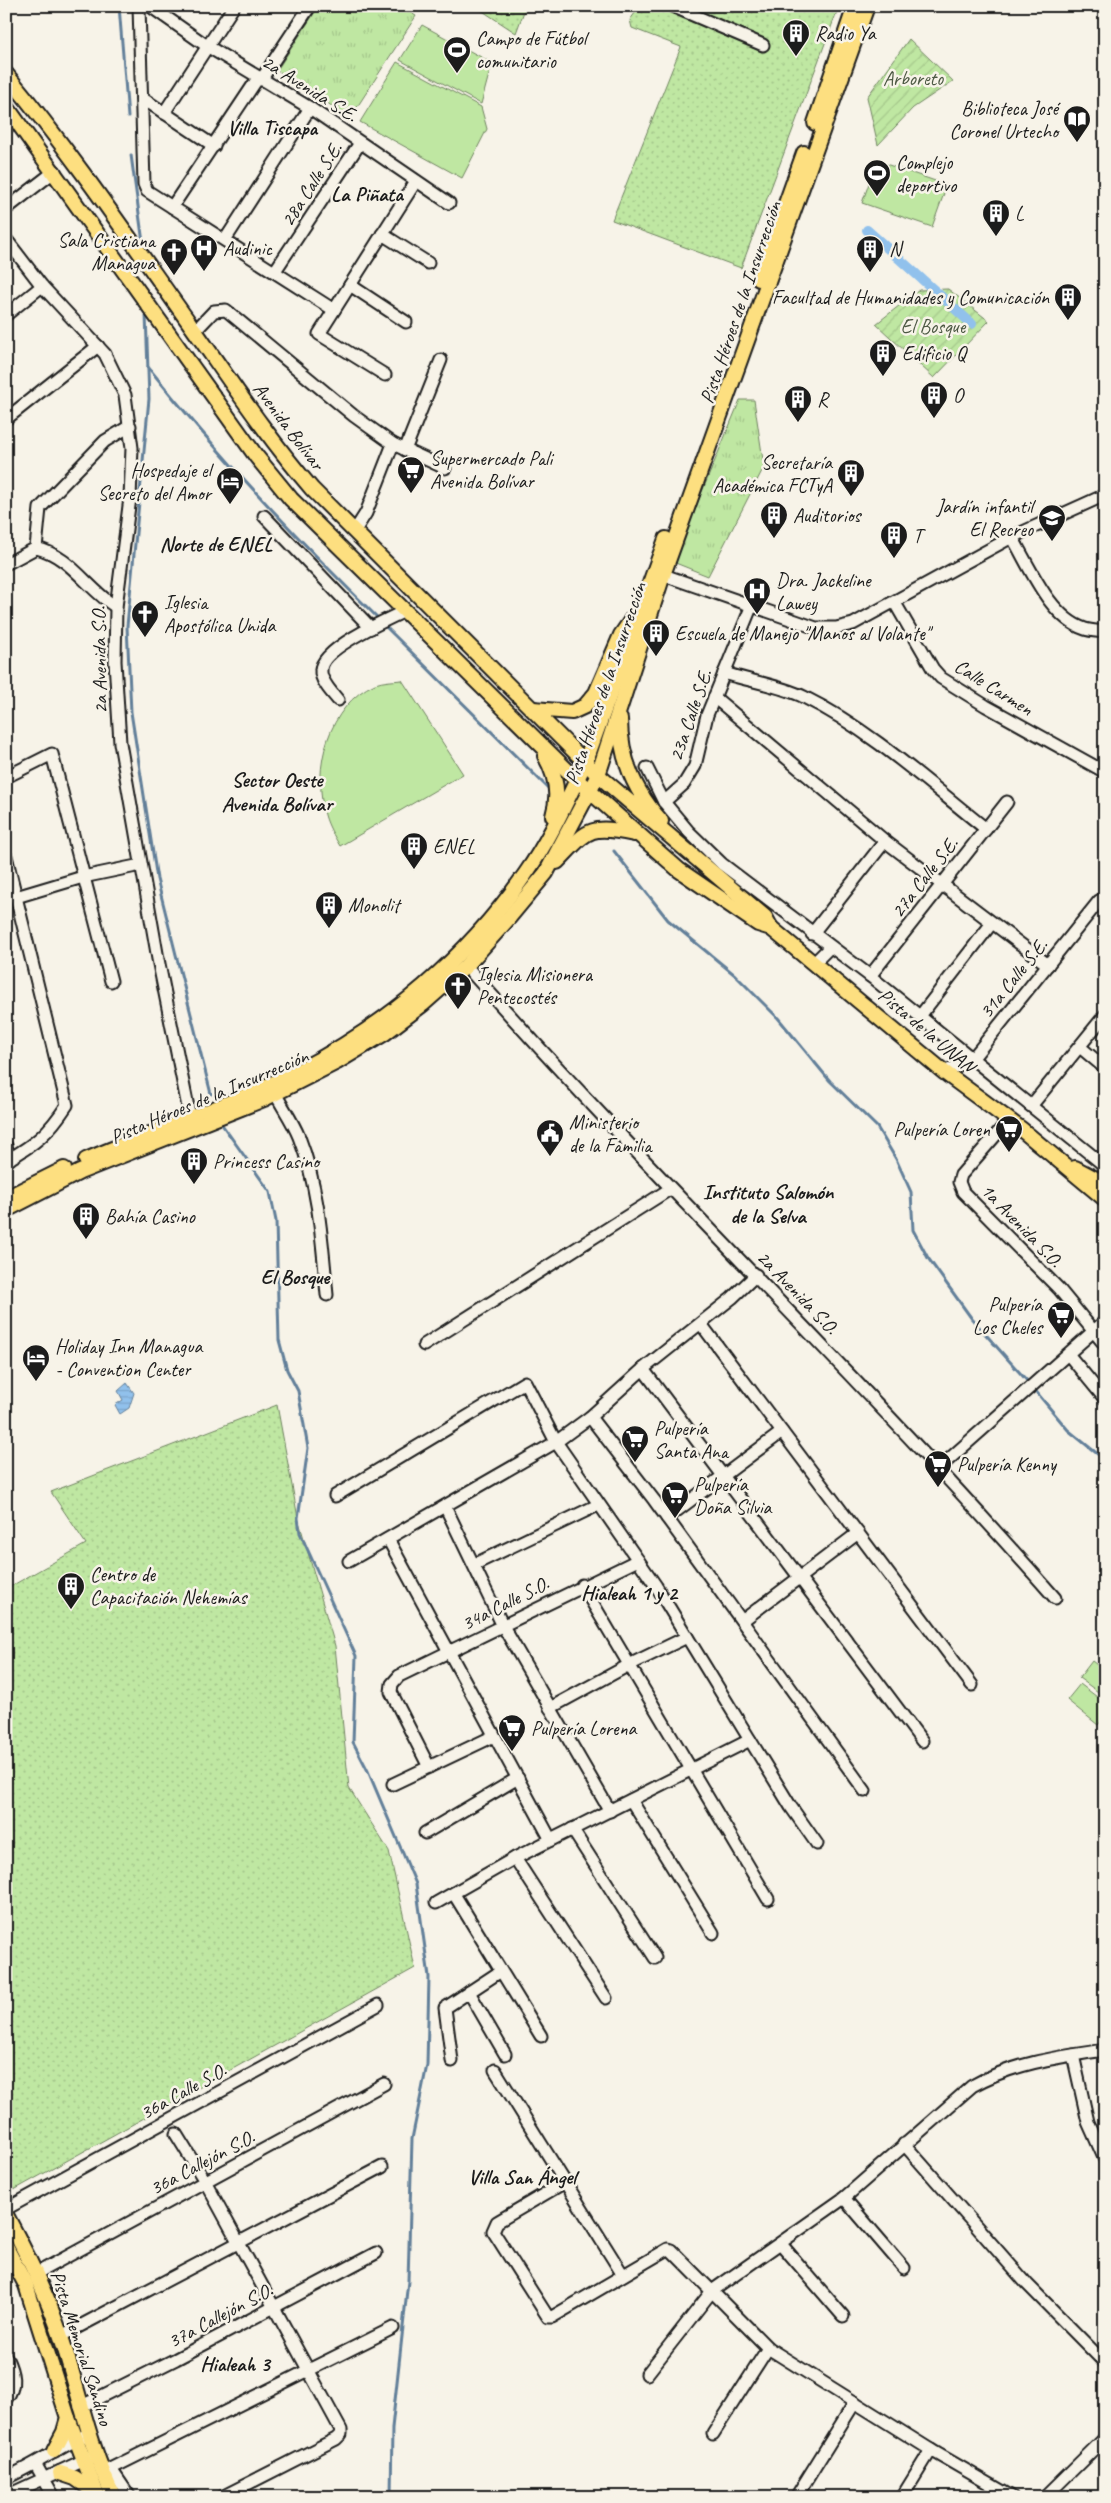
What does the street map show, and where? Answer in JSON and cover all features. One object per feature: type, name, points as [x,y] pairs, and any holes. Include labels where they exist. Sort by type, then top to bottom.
[{"type":"main road","name":"Pista Héroes de la Insurrección","points":[[6,1210],[80,1172],[275,1094],[337,1062],[385,1033],[424,1004],[466,966],[546,873],[598,776],[659,574],[855,6]]},
{"type":"main road","name":"Pista Héroes de la Insurrección","points":[[6,1198],[44,1178],[297,1071],[370,1029],[406,1002],[456,957],[490,919],[526,872],[542,847],[585,763],[642,604],[659,574],[867,6]]},
{"type":"main road","name":"Avenida Bolívar","points":[[6,74],[55,135],[272,442],[312,489],[456,631],[585,763]]},
{"type":"main road","name":"Avenida Bolívar","points":[[6,106],[55,171],[256,456],[291,498],[577,780]]},
{"type":"main road","points":[[55,135],[61,162],[55,171]]},
{"type":"main road","points":[[55,171],[64,170],[93,188]]},
{"type":"main road","points":[[377,554],[386,570],[408,593],[409,604],[405,611]]},
{"type":"main road","points":[[533,710],[572,712],[585,706],[596,693],[621,635],[642,604]]},
{"type":"main road","points":[[405,611],[413,608],[422,608],[441,625],[456,631]]},
{"type":"main road","points":[[620,708],[621,748],[629,771],[652,811],[691,856]]},
{"type":"main road","points":[[537,742],[552,767],[557,787],[555,808],[542,847]]},
{"type":"main road","name":"Pista de la UNAN","points":[[585,763],[691,856],[765,917],[772,928],[815,962],[944,1072],[1009,1120],[1105,1199]]},
{"type":"main road","name":"Pista de la UNAN","points":[[577,780],[679,870],[758,924],[772,928]]},
{"type":"main road","points":[[546,873],[588,831],[610,829],[636,834]]},
{"type":"main road","name":"Pista de la UNAN","points":[[1059,1160],[1105,1184]]},
{"type":"main road","name":"Pista Memorial Sandino","points":[[6,2214],[37,2273],[61,2336],[88,2434],[97,2455],[108,2471],[114,2497]]},
{"type":"main road","name":"Pista Memorial Sandino","points":[[6,2247],[26,2285],[75,2440],[97,2495]]},
{"type":"main road","points":[[54,2451],[64,2432],[68,2418]]},
{"type":"main road","points":[[60,2473],[75,2478],[97,2495]]},
{"type":"street","points":[[139,6],[144,184],[147,191],[334,310]]},
{"type":"street","name":"2a Avenida S.E.","points":[[150,6],[164,10],[207,46],[310,108],[449,203]]},
{"type":"street","points":[[164,113],[234,6]]},
{"type":"street","points":[[172,207],[310,6]]},
{"type":"street","points":[[672,6],[762,45]]},
{"type":"street","points":[[142,98],[214,146]]},
{"type":"street","points":[[226,240],[310,108]]},
{"type":"street","name":"28a Calle S.E.","points":[[275,272],[360,143]]},
{"type":"street","points":[[6,209],[55,171]]},
{"type":"street","points":[[384,375],[319,334],[416,181]]},
{"type":"street","points":[[382,234],[428,263]]},
{"type":"street","name":"2a Avenida S.O.","points":[[6,239],[42,286],[105,354],[125,395],[132,448],[130,498],[116,607],[115,661],[120,743],[141,864],[190,1117]]},
{"type":"street","points":[[350,285],[406,322]]},
{"type":"street","points":[[6,315],[42,286]]},
{"type":"street","points":[[195,331],[214,311],[226,310],[354,416],[393,444],[445,468]]},
{"type":"street","points":[[7,416],[98,346]]},
{"type":"street","points":[[406,450],[441,360]]},
{"type":"street","points":[[36,548],[40,508],[105,441],[130,426]]},
{"type":"street","points":[[354,532],[366,513],[393,444]]},
{"type":"street","points":[[659,574],[816,628],[836,628],[853,624],[895,603],[1012,537],[1105,495]]},
{"type":"street","points":[[264,516],[373,627]]},
{"type":"street","points":[[1012,537],[1054,608],[1070,622],[1086,629],[1105,632]]},
{"type":"street","points":[[6,564],[36,548],[51,552],[68,562],[102,598],[116,607]]},
{"type":"street","name":"Calle Carmen","points":[[895,603],[933,669],[941,678],[986,706],[1105,772]]},
{"type":"street","name":"23a Calle S.E.","points":[[664,802],[684,784],[695,766],[707,715],[752,606]]},
{"type":"street","points":[[338,700],[327,686],[320,670],[323,664],[343,643],[405,611]]},
{"type":"street","points":[[724,674],[803,696],[826,709],[880,745],[986,829]]},
{"type":"street","points":[[714,697],[885,841],[1048,965]]},
{"type":"street","points":[[6,777],[52,754],[111,981]]},
{"type":"street","points":[[647,768],[664,802],[689,832],[722,864],[812,934],[870,976],[1105,1166]]},
{"type":"street","name":"27a Calle S.E.","points":[[870,976],[1007,802]]},
{"type":"street","points":[[812,934],[885,841]]},
{"type":"street","points":[[6,856],[67,1105],[52,1128],[28,1148],[8,1160],[6,1146]]},
{"type":"street","points":[[16,897],[83,877],[141,864]]},
{"type":"street","name":"31a Calle S.E.","points":[[944,1072],[972,1058],[1099,901],[1105,898]]},
{"type":"street","points":[[920,1016],[992,923]]},
{"type":"street","points":[[815,962],[830,947]]},
{"type":"street","name":"2a Avenida S.O.","points":[[466,966],[670,1189],[756,1275],[940,1468],[1055,1598]]},
{"type":"street","points":[[1031,1106],[1105,1015]]},
{"type":"street","points":[[1080,1047],[1105,1068]]},
{"type":"street","points":[[275,1094],[298,1136],[312,1180],[320,1216],[327,1295]]},
{"type":"street","name":"1a Avenida S.O.","points":[[1009,1120],[961,1175],[959,1182],[964,1192],[1059,1289],[1093,1331]]},
{"type":"street","points":[[424,1345],[670,1189]]},
{"type":"street","points":[[349,1561],[556,1442],[590,1417],[643,1369],[701,1324],[756,1275]]},
{"type":"street","points":[[940,1468],[1105,1321]]},
{"type":"street","points":[[701,1324],[972,1685]]},
{"type":"street","points":[[1093,1331],[1105,1345]]},
{"type":"street","points":[[1068,1354],[1105,1399]]},
{"type":"street","points":[[643,1369],[922,1741]]},
{"type":"street","points":[[335,1496],[524,1382],[556,1442],[638,1560],[688,1637],[750,1740],[817,1844]]},
{"type":"street","points":[[590,1417],[667,1518],[865,1791]]},
{"type":"street","points":[[667,1518],[782,1432]]},
{"type":"street","points":[[475,1564],[598,1505]]},
{"type":"street","points":[[445,1506],[475,1564],[503,1626],[610,1811]]},
{"type":"street","points":[[742,1622],[858,1534]]},
{"type":"street","points":[[388,1539],[551,1840]]},
{"type":"street","name":"34a Calle S.O.","points":[[429,1767],[391,1692],[392,1684],[399,1676],[503,1626],[582,1585],[638,1560]]},
{"type":"street","points":[[582,1585],[768,1899]]},
{"type":"street","points":[[550,1708],[629,1665],[688,1637]]},
{"type":"street","points":[[393,1784],[494,1736]]},
{"type":"street","points":[[436,1903],[515,1858],[750,1740]]},
{"type":"street","points":[[425,1833],[518,1778]]},
{"type":"street","points":[[630,1800],[713,1933]]},
{"type":"street","points":[[572,1830],[655,1958]]},
{"type":"street","points":[[515,1858],[606,1998]]},
{"type":"street","points":[[454,1894],[541,2036]]},
{"type":"street","points":[[452,2061],[445,2008],[501,1971]]},
{"type":"street","points":[[468,1992],[505,2054]]},
{"type":"street","name":"36a Calle S.O.","points":[[6,2210],[378,2005]]},
{"type":"street","points":[[646,2374],[712,2291],[844,2198],[972,2086],[993,2074],[1014,2066],[1105,2050]]},
{"type":"street","points":[[1073,2055],[1088,2122],[1105,2160]]},
{"type":"street","points":[[495,2070],[623,2275]]},
{"type":"street","name":"36a Callejón S.O.","points":[[37,2273],[384,2084]]},
{"type":"street","points":[[176,2134],[205,2181],[341,2430],[341,2434],[336,2439],[222,2497]]},
{"type":"street","points":[[904,2144],[1026,2284],[1105,2363]]},
{"type":"street","points":[[61,2336],[382,2168]]},
{"type":"street","points":[[565,2182],[497,2222],[493,2231],[548,2316],[552,2318],[668,2249],[768,2348],[931,2450],[1012,2497]]},
{"type":"street","points":[[844,2198],[904,2268]]},
{"type":"street","points":[[781,2244],[843,2316]]},
{"type":"street","name":"37a Callejón S.O.","points":[[80,2407],[273,2308],[376,2252]]},
{"type":"street","points":[[130,2497],[108,2471],[392,2328]]},
{"type":"street","points":[[713,2434],[768,2348]]},
{"type":"street","points":[[6,2357],[13,2384],[13,2390],[6,2399]]},
{"type":"street","points":[[796,2497],[855,2402]]},
{"type":"street","points":[[6,2478],[36,2465],[54,2451],[88,2434]]},
{"type":"street","points":[[1046,2496],[1105,2438]]},
{"type":"street","points":[[902,2497],[931,2450]]},
{"type":"street","points":[[6,2496],[97,2455]]},
{"type":"street","points":[[36,2465],[54,2497]]},
{"type":"green space","points":[[319,6],[399,6],[416,16],[350,118],[277,70]]},
{"type":"green space","points":[[475,6],[526,6],[516,33]]},
{"type":"green space","points":[[640,6],[839,6],[741,268],[612,220],[681,47],[632,28],[630,20]]},
{"type":"green space","name":"Campo de Fútbol comunitario","points":[[422,25],[492,63],[481,104],[400,60]]},
{"type":"green space","name":"Arboreto","points":[[909,39],[953,81],[913,108],[878,145],[867,97]]},
{"type":"green space","points":[[397,62],[481,107],[487,129],[462,178],[360,122]]},
{"type":"green space","points":[[877,161],[947,185],[932,227],[862,203]]},
{"type":"green space","name":"El Bosque","points":[[948,289],[989,321],[934,378],[876,324],[919,290]]},
{"type":"green space","points":[[740,400],[754,400],[764,467],[708,576],[673,562]]},
{"type":"green space","points":[[402,680],[463,774],[340,846],[328,823],[321,797],[323,759],[328,740],[335,723],[346,707],[359,694],[378,683]]},
{"type":"green space","points":[[277,1405],[298,1518],[335,1646],[349,1788],[389,1851],[415,1968],[14,2190],[6,2176],[6,1589],[86,1544],[51,1492]]},
{"type":"green space","points":[[1092,1661],[1105,1671],[1105,1697],[1079,1678]]},
{"type":"green space","points":[[1080,1684],[1105,1703],[1105,1716],[1098,1725],[1067,1700]]},
{"type":"water","points":[[127,1383],[134,1393],[129,1408],[120,1414],[115,1405],[123,1400],[118,1391]]},
{"type":"waterway","points":[[119,6],[128,117]]},
{"type":"waterway","points":[[131,155],[144,250]]},
{"type":"waterway","points":[[867,230],[972,324]]},
{"type":"waterway","points":[[146,314],[149,399],[127,626],[131,712],[157,879],[211,1094]]},
{"type":"waterway","points":[[148,367],[260,497],[380,620]]},
{"type":"waterway","points":[[384,625],[548,788]]},
{"type":"waterway","points":[[614,851],[668,920],[735,975],[778,1018],[830,1081],[877,1127],[896,1159],[911,1192],[913,1230],[928,1258],[972,1319],[1029,1383]]},
{"type":"waterway","points":[[223,1126],[270,1192],[276,1221],[279,1340],[287,1370],[298,1391],[308,1448],[298,1518],[300,1533],[356,1656],[353,1742],[368,1771],[416,1884],[429,1977],[427,2065],[412,2139],[408,2281],[392,2428],[391,2497]]},
{"type":"waterway","points":[[1033,1388],[1068,1430],[1105,1460]]},
{"type":"place","name":"Radio Ya","points":[[796,57]]},
{"type":"place","name":"Campo de Fútbol comunitario","points":[[457,74]]},
{"type":"place","name":"Biblioteca José Coronel Urtecho","points":[[1077,143]]},
{"type":"place","name":"Complejo deportivo","points":[[877,197]]},
{"type":"place","name":"L","points":[[996,237]]},
{"type":"place","name":"Audinic","points":[[204,272]]},
{"type":"place","name":"N","points":[[870,273]]},
{"type":"place","name":"Sala Cristiana Managua","points":[[174,276]]},
{"type":"place","name":"Facultad de Humanidades y Comunicación","points":[[1068,321]]},
{"type":"place","name":"Edificio Q","points":[[883,377]]},
{"type":"place","name":"O","points":[[934,419]]},
{"type":"place","name":"R","points":[[798,423]]},
{"type":"place","name":"Supermercado Pali Avenida Bolívar","points":[[411,494]]},
{"type":"place","name":"Secretaría Académica FCTyA","points":[[851,497]]},
{"type":"place","name":"Hospedaje el Secreto del Amor","points":[[230,505]]},
{"type":"place","name":"Auditorios","points":[[774,539]]},
{"type":"place","name":"Jardín infantil El Recreo","points":[[1052,542]]},
{"type":"place","name":"T","points":[[894,559]]},
{"type":"place","name":"Dra. Jackeline Lawey","points":[[757,615]]},
{"type":"place","name":"Iglesia Apostólica Unida","points":[[145,638]]},
{"type":"place","name":"Escuela de Manejo \"Manos al Volante\"","points":[[656,657]]},
{"type":"place","name":"ENEL","points":[[414,870]]},
{"type":"place","name":"Monolit","points":[[329,929]]},
{"type":"place","name":"Iglesia Misionera Pentecostés","points":[[458,1010]]},
{"type":"place","name":"Pulpería Loren","points":[[1009,1153]]},
{"type":"place","name":"Ministerio de la Familia","points":[[550,1157]]},
{"type":"place","name":"Princess Casino","points":[[194,1185]]},
{"type":"place","name":"Bahía Casino","points":[[86,1240]]},
{"type":"place","name":"Pulpería Los Cheles","points":[[1061,1339]]},
{"type":"place","name":"Holiday Inn Managua - Convention Center","points":[[36,1382]]},
{"type":"place","name":"Pulpería Santa Ana","points":[[635,1463]]},
{"type":"place","name":"Pulpería Kenny","points":[[938,1488]]},
{"type":"place","name":"Pulpería Doña Silvia","points":[[675,1519]]},
{"type":"place","name":"Centro de Capacitación Nehemías","points":[[71,1610]]},
{"type":"place","name":"Pulpería Lorena","points":[[512,1752]]},
{"type":"district","name":"Villa Tiscapa","points":[[272,128]]},
{"type":"district","name":"La Piñata","points":[[367,194]]},
{"type":"district","name":"Norte de ENEL","points":[[216,544]]},
{"type":"district","name":"Sector Oeste Avenida Bolívar","points":[[277,792]]},
{"type":"district","name":"Instituto Salomón de la Selva","points":[[768,1204]]},
{"type":"district","name":"El Bosque","points":[[295,1277]]},
{"type":"district","name":"Hialeah 1 y 2","points":[[629,1593]]},
{"type":"district","name":"Villa San Ángel","points":[[522,2177]]},
{"type":"district","name":"Hialeah 3","points":[[235,2364]]}]
